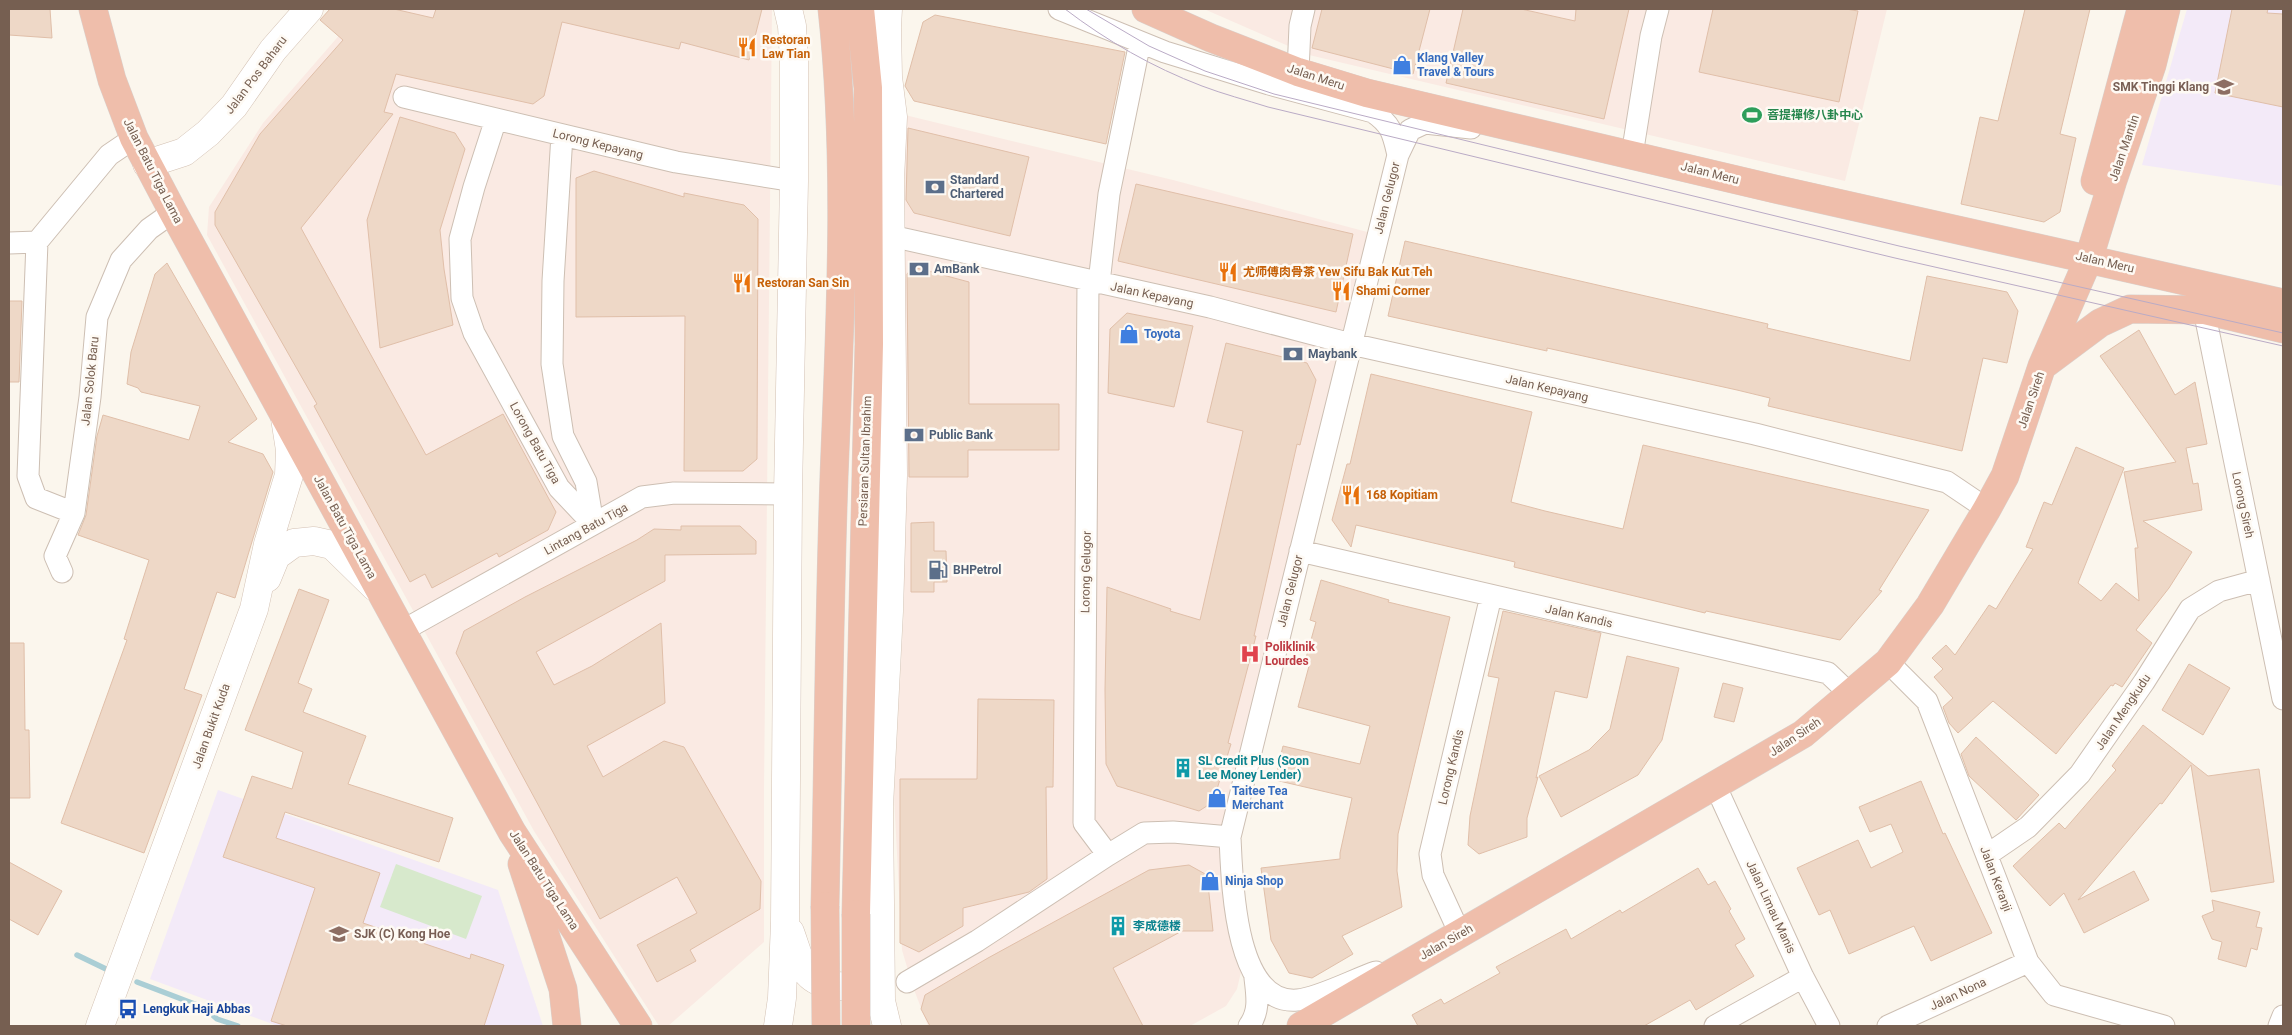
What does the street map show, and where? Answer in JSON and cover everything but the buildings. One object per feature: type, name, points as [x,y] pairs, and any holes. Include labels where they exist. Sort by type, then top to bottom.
[{"type":"highway","name":"Jalan Batu Tiga Lama","points":[[94,9],[112,80],[134,138],[147,164],[512,832],[638,1026]]},
{"type":"highway","points":[[826,1026],[825,906],[842,142],[832,9]]},
{"type":"highway","name":"Persiaran Sultan Ibrahim","points":[[856,1026],[856,914],[869,344],[868,88],[860,9]]},
{"type":"highway","name":"Jalan Meru","points":[[1146,9],[1211,38],[1298,72],[1367,93],[1858,208],[2283,303]]},
{"type":"highway","points":[[2082,257],[2141,9]]},
{"type":"highway","name":"Jalan Mantin","points":[[2082,257],[2113,180],[2152,65],[2166,9]]},
{"type":"highway","name":"Jalan Sireh","points":[[1301,1026],[1803,734],[1888,662],[1930,605],[1988,509],[2005,476],[2042,366],[2082,257]]},
{"type":"highway","points":[[2042,366],[2100,323],[2130,309],[2204,310],[2283,329]]},
{"type":"highway","points":[[512,832],[563,990],[567,1026]]},
{"type":"main road","name":"Jalan Pos Baharu","points":[[147,164],[184,152],[208,133],[234,106],[274,50],[309,9]]},
{"type":"main road","points":[[778,1026],[782,998],[786,922],[788,494],[794,181],[794,60],[792,26],[788,9]]},
{"type":"main road","points":[[887,1026],[881,1001],[879,806],[889,611],[893,475],[890,236],[893,117],[888,77],[886,28],[888,9]]},
{"type":"main road","name":"Jalan Bukit Kuda","points":[[100,1026],[254,609],[268,544],[289,475],[290,450],[285,418]]},
{"type":"main road","points":[[254,609],[276,556],[294,543],[314,541],[332,545],[380,591]]},
{"type":"main road","points":[[786,922],[800,960],[808,974],[820,983],[853,984],[862,979],[868,962],[880,882]]},
{"type":"street","name":"Jalan Meru","points":[[1059,9],[1164,52],[1269,84],[1373,112],[1386,121],[1393,133],[1398,155]]},
{"type":"street","points":[[1298,72],[1300,26],[1304,9]]},
{"type":"street","points":[[1632,155],[1651,36],[1658,9]]},
{"type":"street","name":"Lorong Gelugor","points":[[1108,855],[1084,823],[1093,282],[1140,42]]},
{"type":"street","name":"Lorong Kepayang","points":[[404,97],[676,162],[794,181]]},
{"type":"street","name":"Lorong Batu Tiga","points":[[496,119],[474,187],[460,239],[462,298],[474,334],[559,488],[593,524]]},
{"type":"street","name":"Jalan Gelugor","points":[[1412,962],[1374,973],[1296,1001],[1280,998],[1265,991],[1255,978],[1247,962],[1241,936],[1231,867],[1230,837],[1398,155],[1410,130],[1425,123],[1547,136]]},
{"type":"street","points":[[562,135],[554,281],[552,364],[563,436],[586,482],[593,524]]},
{"type":"street","points":[[74,514],[36,498],[28,476],[37,242],[109,155],[134,138]]},
{"type":"street","name":"Jalan Solok Baru","points":[[62,572],[55,556],[74,514],[90,397],[97,317],[122,260],[149,229],[173,212]]},
{"type":"street","name":"Jalan Kepayang","points":[[890,236],[1210,307],[1351,344],[1755,434],[1947,482],[1988,509]]},
{"type":"street","points":[[9,243],[37,242]]},
{"type":"street","name":"Lorong Sireh","points":[[2204,310],[2283,700]]},
{"type":"street","name":"Lintang Batu Tiga","points":[[402,631],[642,498],[674,493],[788,494]]},
{"type":"street","name":"Jalan Kandis","points":[[1300,551],[1828,674],[1851,695]]},
{"type":"street","name":"Jalan Mengkudu","points":[[1987,855],[2028,827],[2080,774],[2144,682],[2190,609],[2219,591],[2259,580]]},
{"type":"street","name":"Lorong Kandis","points":[[1460,934],[1433,875],[1430,854],[1491,596]]},
{"type":"street","name":"Jalan Keranji","points":[[1888,662],[1927,701],[2028,962],[2054,995],[2164,1026]]},
{"type":"street","name":"Jalan Limau Manis","points":[[1716,786],[1804,977],[1829,1026]]},
{"type":"street","points":[[907,982],[977,941],[1108,855],[1144,834],[1173,832],[1230,837]]},
{"type":"street","name":"Jalan Nona","points":[[1888,1026],[2028,962]]},
{"type":"street","points":[[1715,1026],[1804,977]]},
{"type":"street","points":[[1249,1026],[1256,1017],[1258,1002],[1255,978]]},
{"type":"street","points":[[2279,1026],[2283,1016]]},
{"type":"shaded area","points":[[362,9],[772,9],[764,942],[668,1026],[659,1026],[534,831],[207,235],[209,207],[263,123]]},
{"type":"shaded area","points":[[1204,9],[1887,9],[1845,181],[1309,55]]},
{"type":"shaded area","name":"SMK Tinggi Klang","points":[[2187,9],[2283,9],[2283,186],[2142,165]]},
{"type":"shaded area","points":[[905,115],[1173,180],[1371,233],[1243,748],[1234,943],[1241,972],[1237,989],[1226,1006],[1190,1026],[928,1026],[913,987],[902,950],[894,796],[904,606]]},
{"type":"shaded area","name":"SJK (C) Kong Hoe","points":[[218,790],[498,890],[543,1026],[278,1026],[150,979]]},
{"type":"green space","points":[[396,864],[482,896],[466,939],[380,907]]},
{"type":"waterway","points":[[77,955],[106,969]]},
{"type":"waterway","points":[[137,982],[205,1008],[217,1019],[238,1026]]},
{"type":"tram line","points":[[1065,9],[1097,32],[1148,62],[1183,79],[1268,107],[1895,258],[2283,346]]},
{"type":"tram line","points":[[1086,9],[1149,46],[1205,71],[1274,94],[1899,246],[2283,333]]},
{"type":"place","name":"Restoran Law Tian","points":[[747,47]]},
{"type":"place","name":"Klang Valley Travel & Tours","points":[[1402,65]]},
{"type":"place","name":"SMK Tinggi Klang","points":[[2224,87]]},
{"type":"place","name":"菩提禪修八卦中心","points":[[1752,115]]},
{"type":"place","name":"Standard Chartered","points":[[935,187]]},
{"type":"place","name":"AmBank","points":[[919,269]]},
{"type":"place","name":"尤师傅肉骨茶 Yew Sifu Bak Kut Teh","points":[[1228,272]]},
{"type":"place","name":"Restoran San Sin","points":[[742,283]]},
{"type":"place","name":"Shami Corner","points":[[1341,291]]},
{"type":"place","name":"Toyota","points":[[1129,334]]},
{"type":"place","name":"Maybank","points":[[1293,354]]},
{"type":"place","name":"Public Bank","points":[[914,435]]},
{"type":"place","name":"168 Kopitiam","points":[[1351,495]]},
{"type":"place","name":"BHPetrol","points":[[938,570]]},
{"type":"place","name":"Poliklinik Lourdes","points":[[1250,654]]},
{"type":"place","name":"SL Credit Plus (Soon Lee Money Lender)","points":[[1183,768]]},
{"type":"place","name":"Taitee Tea Merchant","points":[[1217,798]]},
{"type":"place","name":"Ninja Shop","points":[[1210,881]]},
{"type":"place","name":"李成德楼","points":[[1118,926]]},
{"type":"place","name":"SJK (C) Kong Hoe","points":[[339,934]]},
{"type":"place","name":"Lengkuk Haji Abbas","points":[[128,1009]]}]
